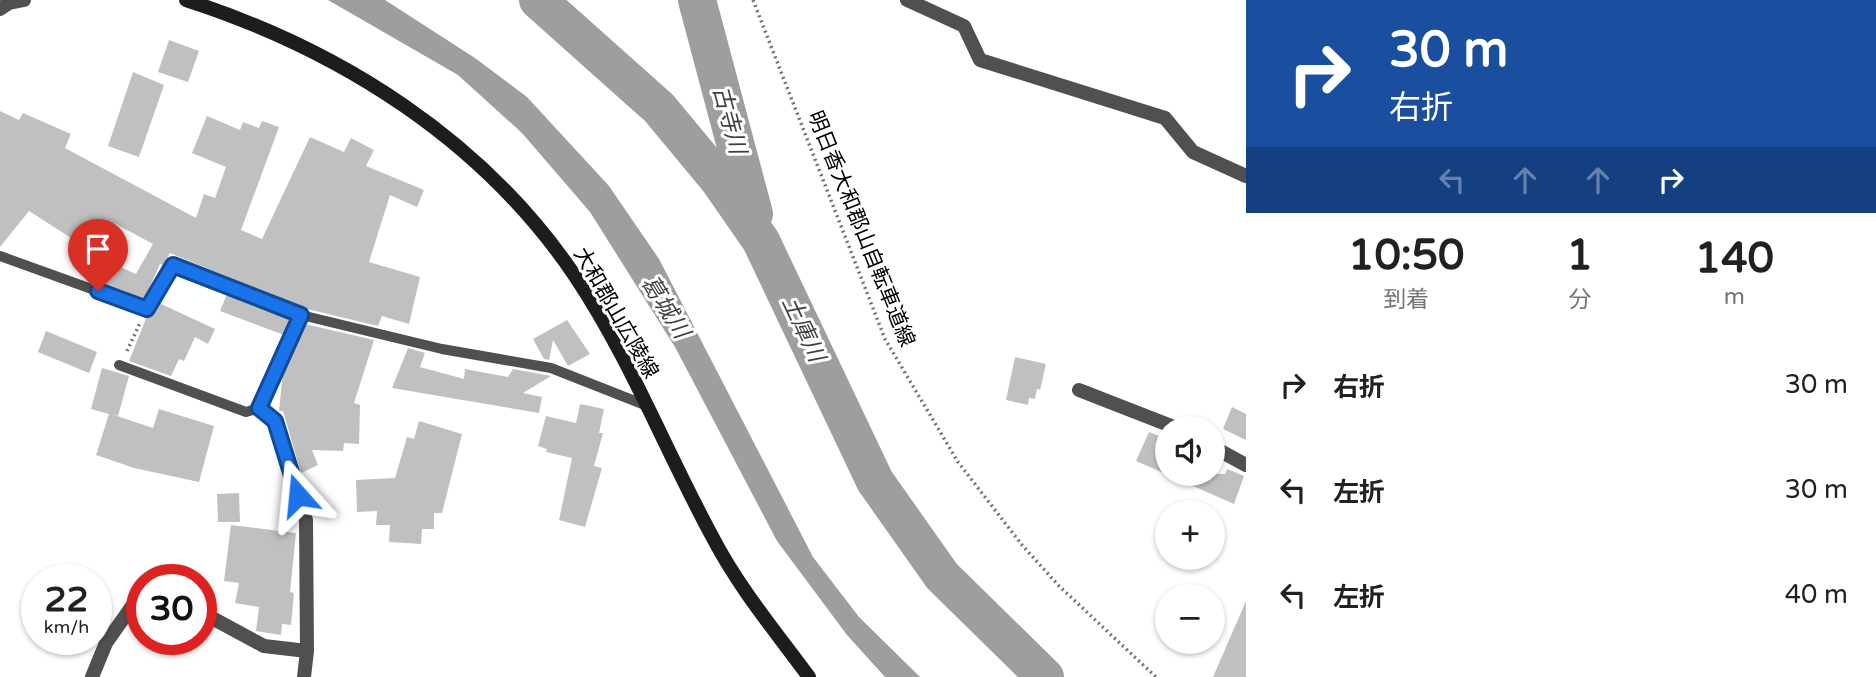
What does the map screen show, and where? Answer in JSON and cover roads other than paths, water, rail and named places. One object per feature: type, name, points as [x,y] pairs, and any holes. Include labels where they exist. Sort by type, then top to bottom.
[{"type":"main road","name":"大和郡山広陵線","points":[[186,0],[268,30],[332,61],[399,100],[463,149],[525,211],[575,277],[645,405],[714,541],[760,611],[809,677]]},
{"type":"street","points":[[0,9],[9,3],[24,0]]},
{"type":"street","points":[[907,0],[964,26],[980,60],[1165,118],[1193,152],[1246,176]]},
{"type":"street","points":[[1079,390],[1155,420]]},
{"type":"street","points":[[259,408],[275,421],[306,520],[307,651],[304,677]]},
{"type":"street","points":[[1225,454],[1246,465]]},
{"type":"street","points":[[92,677],[106,643],[126,615]]},
{"type":"street","points":[[217,621],[264,646],[307,651]]},
{"type":"lane","points":[[0,256],[147,309],[173,265],[301,315],[442,349],[551,368],[645,405]]},
{"type":"lane","points":[[119,365],[246,412],[259,408],[301,315]]},
{"type":"water","name":"葛城川","points":[[328,0],[385,0],[475,58],[527,97],[609,186],[659,259],[813,557],[859,617],[920,677],[885,677],[847,635],[777,541],[675,347],[590,212],[522,133],[458,75]]},
{"type":"waterway","name":"土庫川","points":[[538,0],[659,108],[718,179],[761,241],[875,481],[942,576],[1045,677]]},
{"type":"waterway","name":"古寺川","points":[[697,0],[754,214]]}]
